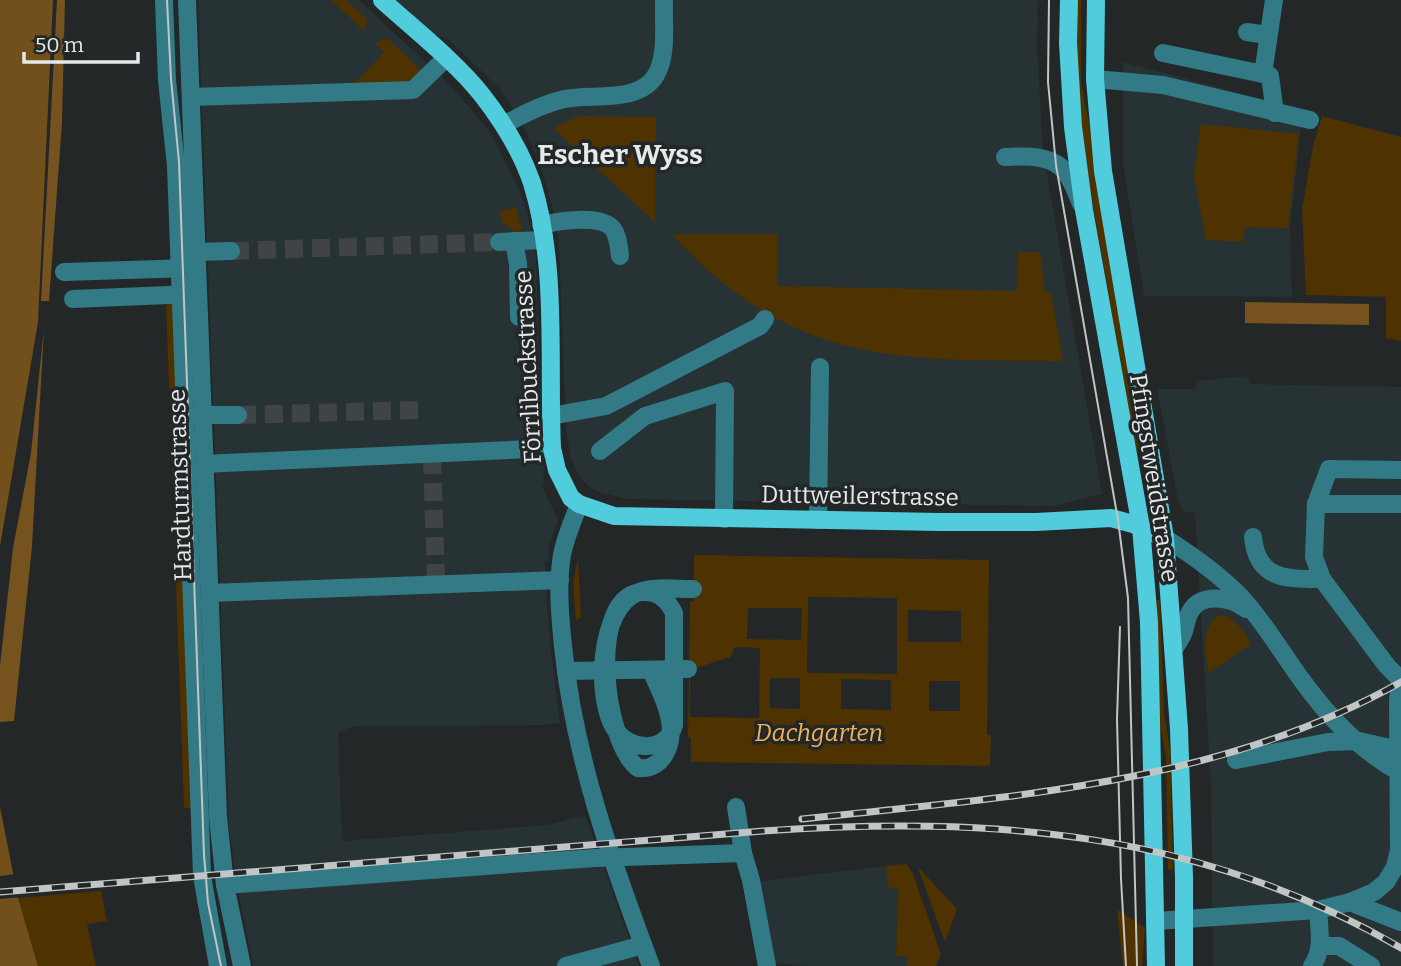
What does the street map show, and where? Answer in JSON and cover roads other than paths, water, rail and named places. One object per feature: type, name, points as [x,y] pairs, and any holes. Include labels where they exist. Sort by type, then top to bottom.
[{"type":"main road","name":"Förrlibuckstrasse","points":[[382,0],[481,93],[504,125],[531,181],[542,233],[549,308],[552,448],[556,470],[564,486],[579,504]]},
{"type":"main road","name":"Pfingstweidstrasse","points":[[1069,0],[1068,43],[1073,127],[1084,210],[1142,527],[1149,622],[1156,966]]},
{"type":"main road","name":"Pfingstweidstrasse","points":[[1096,0],[1096,79],[1103,171],[1165,538],[1174,649],[1184,877],[1184,966]]},
{"type":"main road","name":"Duttweilerstrasse","points":[[579,504],[614,516],[1037,522],[1111,519],[1142,527],[1165,538]]},
{"type":"street","name":"Hardturmstrasse","points":[[164,0],[167,80],[176,166],[191,263]]},
{"type":"street","name":"Hardturmstrasse","points":[[187,0],[191,97],[189,294],[202,876],[218,966]]},
{"type":"street","points":[[504,125],[556,102],[628,93],[645,87],[654,78],[662,56],[664,0]]},
{"type":"street","points":[[1263,74],[1274,0]]},
{"type":"street","points":[[1247,32],[1268,35]]},
{"type":"street","points":[[1163,53],[1270,76],[1275,113]]},
{"type":"street","points":[[191,97],[413,90],[446,58]]},
{"type":"street","points":[[1096,79],[1163,85],[1310,120]]},
{"type":"street","points":[[1005,157],[1035,155],[1066,171],[1084,210]]},
{"type":"street","points":[[519,317],[518,264],[507,241],[542,233],[569,220],[603,221],[613,229],[620,256]]},
{"type":"street","points":[[65,272],[191,263],[231,251]]},
{"type":"street","name":"Hardturmstrasse","points":[[189,294],[202,415],[218,817],[225,885],[242,966]]},
{"type":"street","points":[[74,299],[189,294]]},
{"type":"street","points":[[551,416],[606,406],[760,326],[765,319]]},
{"type":"street","points":[[818,520],[820,367]]},
{"type":"street","points":[[600,451],[645,416],[725,391],[724,519]]},
{"type":"street","points":[[202,415],[237,415]]},
{"type":"street","points":[[204,464],[552,448]]},
{"type":"street","points":[[1156,921],[1318,910],[1350,902],[1374,892],[1394,878],[1399,850],[1401,679],[1387,666],[1322,579],[1314,557],[1316,504],[1329,468],[1401,470]]},
{"type":"street","points":[[579,504],[564,542],[560,580],[560,619],[566,671],[585,774],[651,966]]},
{"type":"street","points":[[1316,504],[1401,504]]},
{"type":"street","points":[[1253,537],[1259,559],[1271,574],[1295,579],[1322,579]]},
{"type":"street","points":[[1165,538],[1227,584],[1266,628],[1305,685],[1352,739],[1401,774]]},
{"type":"street","points":[[209,593],[560,580]]},
{"type":"street","points":[[651,670],[666,706],[670,731],[669,740],[663,759],[649,768],[638,768],[628,758],[620,738],[615,729],[610,710],[607,676],[610,632],[618,609],[623,601],[635,593],[641,592],[647,592],[659,595],[670,604],[674,613],[674,725],[671,734],[666,740],[660,744],[650,746],[630,743],[623,739],[616,732],[612,724],[605,698],[608,632],[618,608],[624,602],[630,597],[638,592],[693,589]]},
{"type":"street","points":[[1174,649],[1184,633],[1190,612],[1198,604],[1208,600],[1225,599],[1243,606],[1266,628]]},
{"type":"street","points":[[566,671],[688,669]]},
{"type":"street","points":[[1236,760],[1328,742],[1359,741],[1399,750]]},
{"type":"street","points":[[736,807],[767,966]]},
{"type":"street","points":[[225,885],[613,858],[743,853]]},
{"type":"street","points":[[1350,902],[1401,922]]},
{"type":"street","points":[[1312,966],[1319,956],[1318,910]]},
{"type":"street","points":[[566,966],[643,945]]},
{"type":"street","points":[[1320,946],[1339,946],[1370,966]]},
{"type":"tunnel","points":[[231,251],[499,242]]},
{"type":"tunnel","points":[[238,415],[422,410]]},
{"type":"tunnel","points":[[432,456],[436,582]]},
{"type":"tram line","points":[[167,0],[179,162],[204,855],[208,903],[221,966]]},
{"type":"tram line","points":[[1049,0],[1048,82],[1056,165],[1118,520],[1128,598],[1137,966]]},
{"type":"tram line","points":[[1120,627],[1117,719],[1126,966]]},
{"type":"railway","points":[[802,819],[1033,793],[1185,765],[1259,744],[1331,717],[1401,682]]},
{"type":"railway","points":[[0,892],[763,831],[931,826],[1012,830],[1092,840],[1170,855],[1248,878],[1324,908],[1401,948]]},
{"type":"district","name":"Escher Wyss","points":[[620,154]]},
{"type":"park label","name":"Dachgarten","points":[[819,733]]}]
